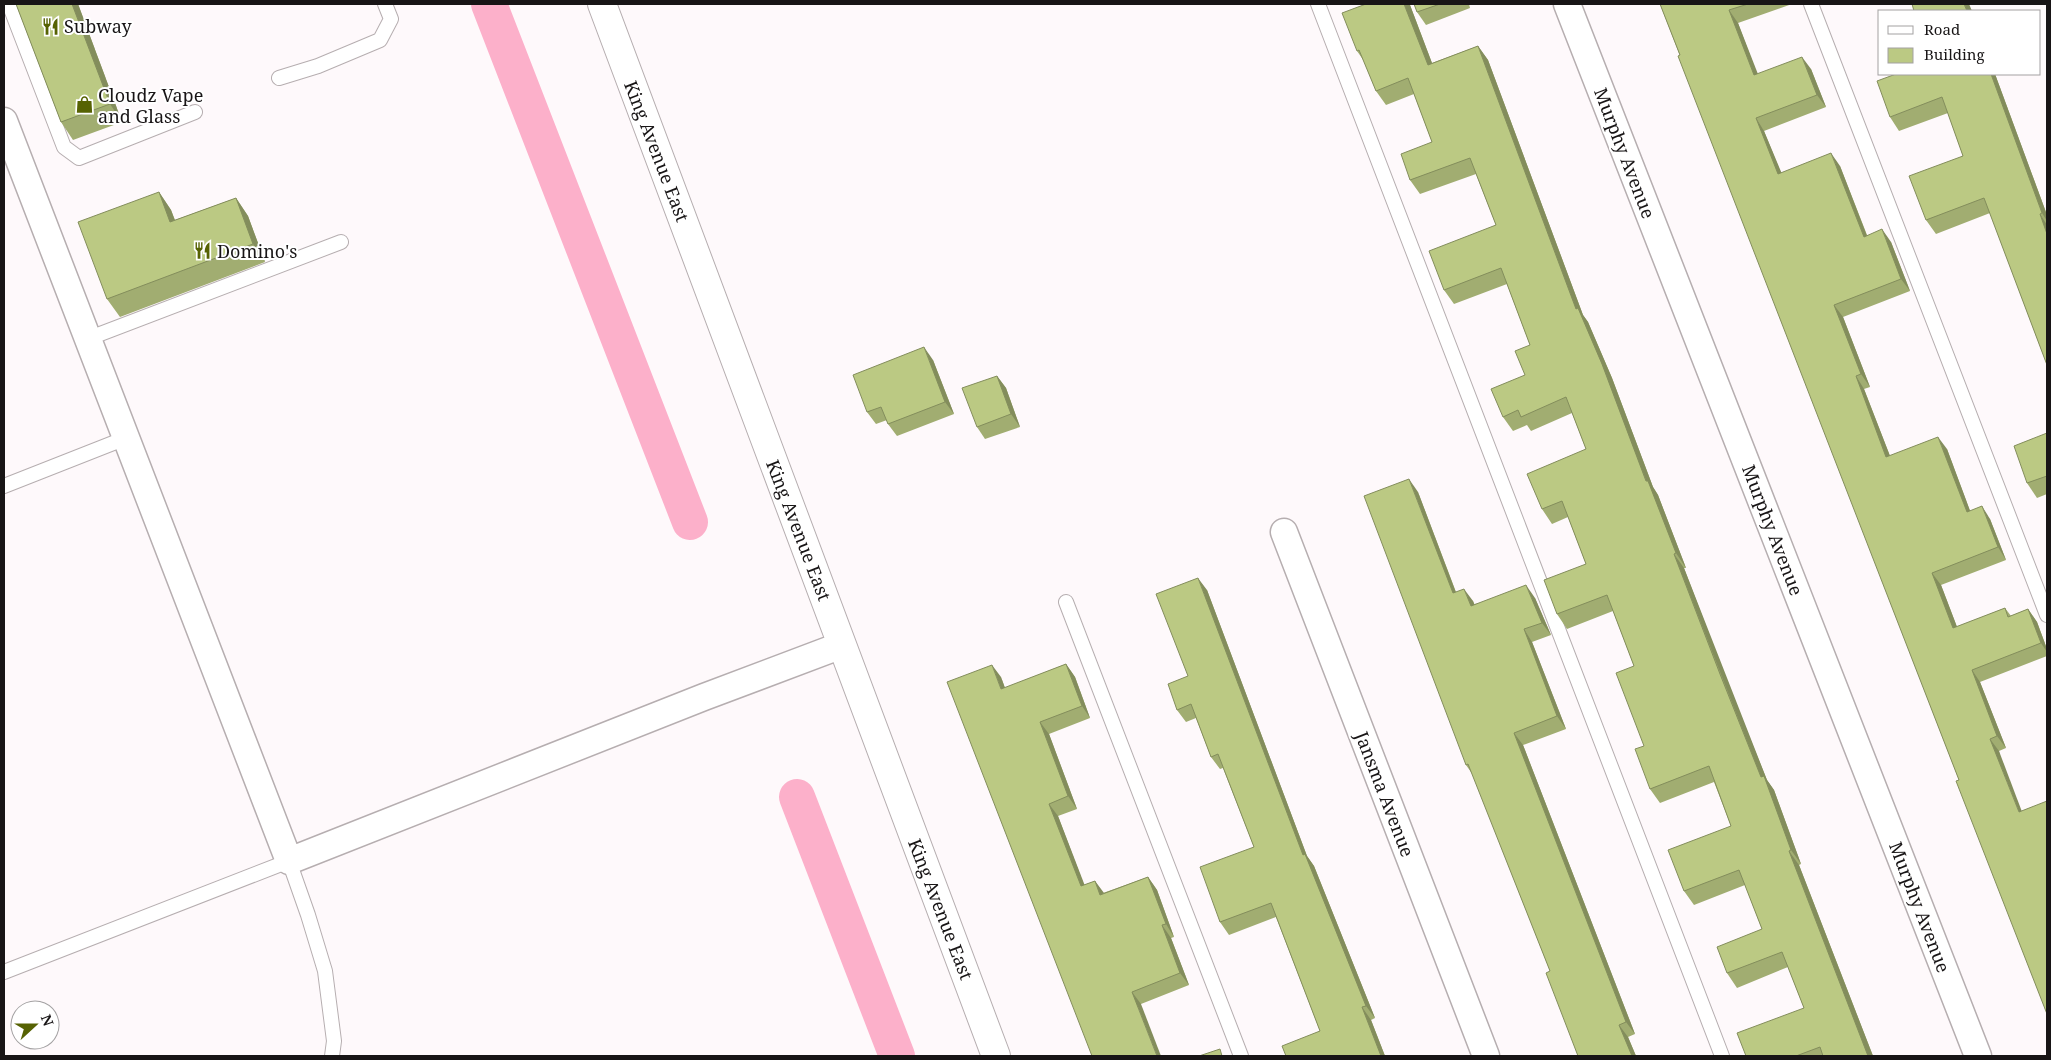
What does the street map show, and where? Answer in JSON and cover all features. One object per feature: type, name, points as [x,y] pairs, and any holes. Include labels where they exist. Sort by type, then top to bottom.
[{"type":"main road","name":"King Avenue East","points":[[602,4],[996,1056]]},
{"type":"street","name":"Murphy Avenue","points":[[1567,4],[1978,1056]]},
{"type":"street","points":[[4,122],[289,860],[704,697],[842,645]]},
{"type":"street","name":"Jansma Avenue","points":[[1284,532],[1486,1056]]},
{"type":"lane","points":[[9,4],[64,147],[79,158],[195,112]]},
{"type":"lane","points":[[279,78],[318,66],[380,40],[391,19],[385,4]]},
{"type":"lane","points":[[1318,4],[1722,1056]]},
{"type":"lane","points":[[1811,4],[2047,615]]},
{"type":"lane","points":[[87,339],[341,242]]},
{"type":"lane","points":[[4,486],[126,438]]},
{"type":"lane","points":[[1066,602],[1241,1056]]},
{"type":"lane","points":[[4,972],[289,860],[325,971],[334,1041],[332,1056]]},
{"type":"building","points":[[16,4],[72,4],[110,104],[61,122]]},
{"type":"building","points":[[1366,4],[1404,4],[1428,65],[1478,46],[1576,309],[1578,308],[1602,364],[1646,481],[1648,481],[1676,553],[1674,554],[1720,674],[1761,777],[1764,776],[1791,850],[1789,851],[1868,1056],[1823,1056],[1820,1047],[1796,1056],[1746,1056],[1737,1033],[1804,1008],[1782,952],[1727,973],[1717,947],[1762,929],[1739,870],[1684,891],[1668,850],[1731,826],[1709,766],[1650,789],[1635,749],[1644,746],[1616,673],[1634,666],[1607,595],[1557,614],[1544,580],[1586,564],[1562,501],[1542,509],[1527,474],[1586,449],[1566,397],[1521,417],[1518,410],[1503,417],[1491,389],[1525,375],[1515,351],[1530,345],[1501,268],[1444,290],[1429,251],[1496,225],[1470,158],[1410,180],[1401,154],[1432,142],[1408,78],[1376,91],[1342,13]]},
{"type":"building","points":[[1414,4],[1440,4],[1417,12]]},
{"type":"building","points":[[1660,4],[1748,4],[1729,10],[1754,75],[1802,57],[1817,95],[1756,118],[1778,174],[1831,153],[1864,237],[1882,229],[1901,279],[1834,305],[1861,374],[1856,376],[1886,457],[1938,437],[1967,512],[1982,506],[1998,547],[1932,573],[1953,628],[2005,608],[2008,617],[2028,609],[2041,643],[1972,670],[1997,736],[1990,739],[2019,812],[2047,801],[2047,1014],[1956,781],[1959,780],[1678,56],[1680,55]]},
{"type":"building","points":[[1912,4],[1964,4],[1967,10],[1914,10]]},
{"type":"building","points":[[1893,75],[1991,75],[2042,213],[2040,214],[2047,234],[2047,365],[1984,198],[1926,220],[1909,176],[1963,156],[1942,97],[1890,117],[1877,81]]},
{"type":"building","points":[[159,192],[170,222],[236,198],[253,244],[107,299],[78,222]]},
{"type":"building","points":[[924,347],[945,402],[888,424],[881,407],[867,412],[853,375]]},
{"type":"building","points":[[997,376],[1011,414],[977,427],[962,388]]},
{"type":"building","points":[[2047,433],[2047,476],[2027,483],[2014,446]]},
{"type":"building","points":[[1409,479],[1453,593],[1464,589],[1471,606],[1526,585],[1542,623],[1524,629],[1557,716],[1514,733],[1626,1022],[1619,1025],[1632,1056],[1578,1056],[1546,973],[1550,971],[1468,764],[1466,765],[1364,496]]},
{"type":"building","points":[[1198,578],[1303,855],[1305,854],[1366,1006],[1362,1007],[1381,1056],[1286,1056],[1282,1046],[1320,1031],[1271,903],[1220,922],[1200,867],[1254,847],[1218,754],[1211,757],[1191,704],[1177,710],[1168,684],[1188,676],[1156,594]]},
{"type":"building","points":[[1066,664],[1082,706],[1040,722],[1068,796],[1049,804],[1081,886],[1095,881],[1100,895],[1148,877],[1166,924],[1162,925],[1180,973],[1132,992],[1157,1056],[1092,1056],[947,682],[992,665],[1001,689]]},
{"type":"building","points":[[1220,1049],[1222,1056],[1199,1056]]},
{"type":"waterway","points":[[489,4],[690,522]]},
{"type":"waterway","points":[[797,797],[897,1056]]},
{"type":"place","name":"Subway","points":[[50,26]]},
{"type":"place","name":"Cloudz Vape and Glass","points":[[84,105]]},
{"type":"place","name":"Domino's","points":[[203,251]]}]
